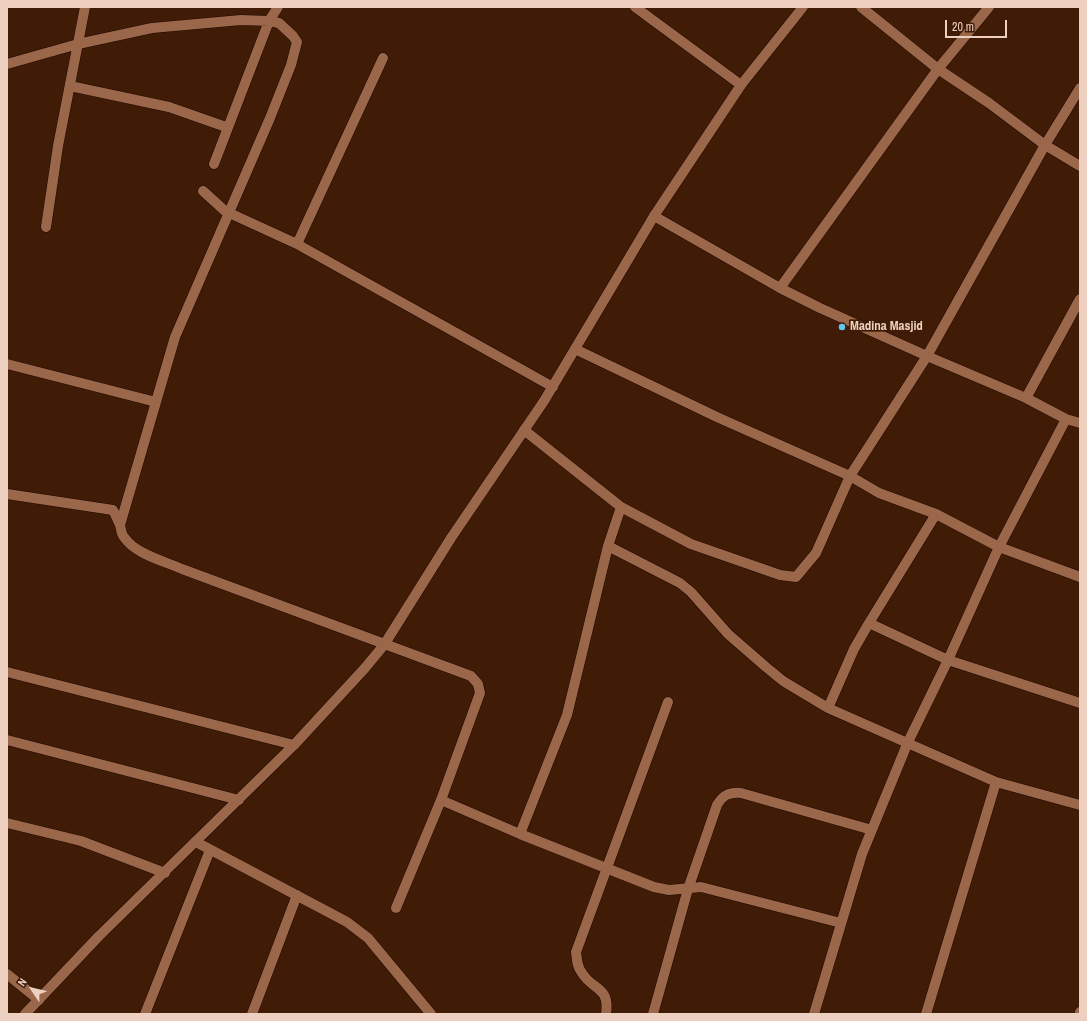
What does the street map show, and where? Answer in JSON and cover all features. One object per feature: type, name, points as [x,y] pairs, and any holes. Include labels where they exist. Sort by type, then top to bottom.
[{"type":"street","points":[[46,227],[58,146],[85,7]]},
{"type":"street","points":[[214,164],[226,128],[269,20],[278,7]]},
{"type":"street","points":[[635,7],[741,86]]},
{"type":"street","points":[[25,1014],[99,936],[294,745],[365,668],[384,645],[451,538],[553,387],[654,216],[741,86],[803,7]]},
{"type":"street","points":[[861,7],[938,69],[989,103],[1045,145],[1080,166]]},
{"type":"street","points":[[780,288],[938,69],[989,7]]},
{"type":"street","points":[[7,64],[78,44],[152,28],[241,20],[269,20],[279,23],[293,36],[297,42],[291,65],[270,118],[175,337],[120,525]]},
{"type":"street","points":[[297,244],[383,58]]},
{"type":"street","points":[[70,86],[169,107],[226,128]]},
{"type":"street","points":[[524,430],[622,507],[691,544],[780,575],[796,577],[816,553],[850,476],[927,356],[1045,145],[1080,88]]},
{"type":"street","points":[[203,191],[228,213],[297,244],[553,387]]},
{"type":"street","points":[[654,216],[780,288],[927,356],[1026,398],[1066,419],[1080,423]]},
{"type":"street","points":[[1026,398],[1080,299]]},
{"type":"street","points":[[575,349],[719,418],[850,476],[879,493],[936,514],[999,547],[1080,577]]},
{"type":"street","points":[[7,364],[156,402]]},
{"type":"street","points":[[814,1014],[862,854],[908,742],[948,660],[999,547],[1066,419]]},
{"type":"street","points":[[7,494],[113,510],[123,536],[134,548],[149,555],[182,569],[384,645],[471,676],[478,684],[480,693],[441,800],[396,908]]},
{"type":"street","points":[[520,834],[567,715],[608,546],[622,507]]},
{"type":"street","points":[[828,708],[854,650],[869,623],[936,514]]},
{"type":"street","points":[[608,546],[670,576],[680,583],[691,592],[728,634],[766,668],[783,681],[828,708],[996,782],[1080,805]]},
{"type":"street","points":[[869,623],[948,660],[1080,703]]},
{"type":"street","points":[[7,672],[294,745]]},
{"type":"street","points":[[606,1014],[607,1006],[603,991],[582,973],[577,964],[576,952],[668,702]]},
{"type":"street","points":[[7,740],[239,800]]},
{"type":"street","points":[[926,1014],[996,782]]},
{"type":"street","points":[[653,1014],[688,889],[717,805],[725,795],[732,792],[872,830]]},
{"type":"street","points":[[441,800],[520,834],[654,887],[669,890],[701,887],[841,923]]},
{"type":"street","points":[[7,823],[81,841],[165,873]]},
{"type":"street","points":[[196,842],[347,922],[368,938],[431,1014]]},
{"type":"street","points":[[145,1014],[210,850]]},
{"type":"street","points":[[252,1014],[297,895]]},
{"type":"street","points":[[7,974],[39,1000]]},
{"type":"place","name":"Madina Masjid","points":[[842,327]]}]
